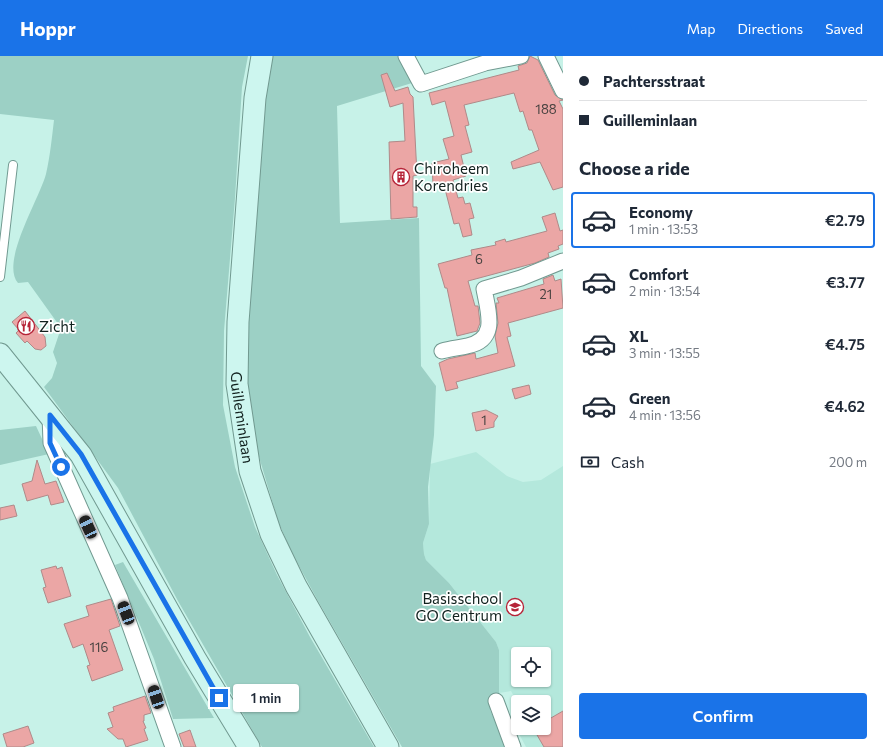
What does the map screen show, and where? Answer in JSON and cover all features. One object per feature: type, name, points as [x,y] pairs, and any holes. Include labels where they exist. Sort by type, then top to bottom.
[{"type":"main road","name":"Guilleminlaan","points":[[262,56],[255,98],[238,322],[236,384],[250,471],[271,534],[296,586],[388,747]]},
{"type":"main road","points":[[0,354],[81,454],[195,658],[249,747]]},
{"type":"street","points":[[406,56],[424,83],[485,63],[521,56]]},
{"type":"street","points":[[546,56],[563,91]]},
{"type":"street","points":[[449,345],[476,344],[483,340],[487,333],[490,320],[479,290],[521,278],[563,260]]},
{"type":"street","points":[[50,415],[50,443],[120,598],[173,747]]},
{"type":"street","points":[[496,701],[513,747]]},
{"type":"lane","points":[[0,277],[13,165]]},
{"type":"shaded area","points":[[0,56],[248,56],[242,87],[224,331],[223,405],[235,467],[255,527],[277,575],[310,637],[374,747],[262,747],[178,601],[118,488],[44,387],[52,378],[57,363],[53,352],[61,328],[28,282],[18,283],[14,273],[14,261],[17,246],[46,174],[54,120],[0,114]]},
{"type":"shaded area","points":[[272,56],[399,56],[412,83],[337,106],[340,223],[419,218],[421,366],[436,386],[434,435],[428,487],[429,524],[423,543],[424,554],[426,560],[449,583],[496,642],[499,650],[499,693],[490,698],[490,710],[507,747],[402,747],[318,601],[291,551],[278,521],[252,433],[247,391],[247,313],[265,86]]},
{"type":"shaded area","points":[[36,426],[49,454],[0,465],[0,430]]},
{"type":"shaded area","name":"Basisschool GO Centrum","points":[[476,452],[507,476],[523,482],[541,480],[563,466],[563,747],[526,747],[520,735],[551,735],[551,695],[513,695],[511,691],[499,693],[499,650],[496,642],[449,583],[426,560],[423,543],[429,524],[430,464]]},
{"type":"shaded area","points":[[123,562],[214,718],[173,719],[154,659],[115,565]]},
{"type":"building","points":[[530,56],[538,60],[555,95],[563,100],[559,101],[563,109],[563,187],[553,190],[540,162],[513,169],[511,162],[539,150],[532,130],[529,130],[523,111],[520,112],[514,93],[464,105],[469,125],[465,126],[472,152],[461,155],[466,176],[453,180],[458,198],[463,197],[465,204],[470,203],[474,218],[469,219],[472,235],[463,237],[459,223],[454,224],[445,189],[443,190],[441,183],[433,185],[432,163],[449,159],[443,139],[454,136],[445,101],[432,105],[429,93],[519,70],[518,66],[527,63]]},
{"type":"building","name":"Chiroheem Korendries","points":[[387,73],[395,91],[408,87],[410,94],[413,97],[417,175],[413,176],[413,207],[417,207],[417,217],[391,219],[389,142],[405,141],[403,103],[390,107],[381,75]]},
{"type":"building","points":[[555,213],[560,231],[563,230],[563,244],[558,246],[559,249],[548,253],[549,257],[535,263],[468,281],[475,306],[478,306],[480,323],[477,331],[457,336],[447,288],[445,288],[438,264],[472,255],[471,250],[496,245],[495,242],[505,239],[506,242],[547,231],[542,217]]},
{"type":"building","points":[[553,275],[555,281],[561,279],[563,308],[508,323],[511,336],[507,337],[515,366],[456,382],[458,388],[446,391],[439,363],[448,359],[475,353],[476,359],[498,353],[495,336],[498,323],[496,303],[499,303],[497,298],[544,284],[543,279]]},
{"type":"building","name":"Zicht","points":[[25,311],[45,337],[46,346],[41,350],[35,349],[27,341],[25,343],[16,333],[19,330],[12,322]]},
{"type":"building","points":[[529,385],[531,394],[515,399],[512,389]]},
{"type":"building","points":[[486,410],[498,416],[494,422],[494,427],[476,431],[472,413]]},
{"type":"building","points":[[37,460],[45,484],[56,481],[64,502],[51,505],[48,495],[27,501],[22,484],[32,481]]},
{"type":"building","points":[[14,505],[17,516],[0,520],[0,508]]},
{"type":"building","points":[[56,566],[57,569],[62,567],[71,596],[48,603],[43,588],[46,587],[41,570]]},
{"type":"building","points":[[111,599],[120,626],[109,630],[123,670],[92,681],[87,666],[90,665],[83,644],[73,648],[64,624],[89,616],[86,606]]},
{"type":"building","points":[[145,696],[151,713],[144,715],[143,721],[148,740],[126,747],[123,739],[118,739],[107,729],[113,727],[108,713],[114,711],[113,707]]},
{"type":"building","points":[[563,711],[563,747],[544,747],[537,735],[551,735],[551,718]]},
{"type":"building","points":[[28,726],[34,743],[23,747],[7,747],[3,734]]},
{"type":"building","points":[[190,730],[196,747],[184,747],[179,734]]},
{"type":"place","name":"Chiroheem Korendries","points":[[401,177]]},
{"type":"place","name":"Zicht","points":[[26,326]]},
{"type":"place","name":"Basisschool GO Centrum","points":[[515,607]]},
{"type":"route","points":[[61,467],[50,443],[50,415],[81,454],[219,698]]}]
